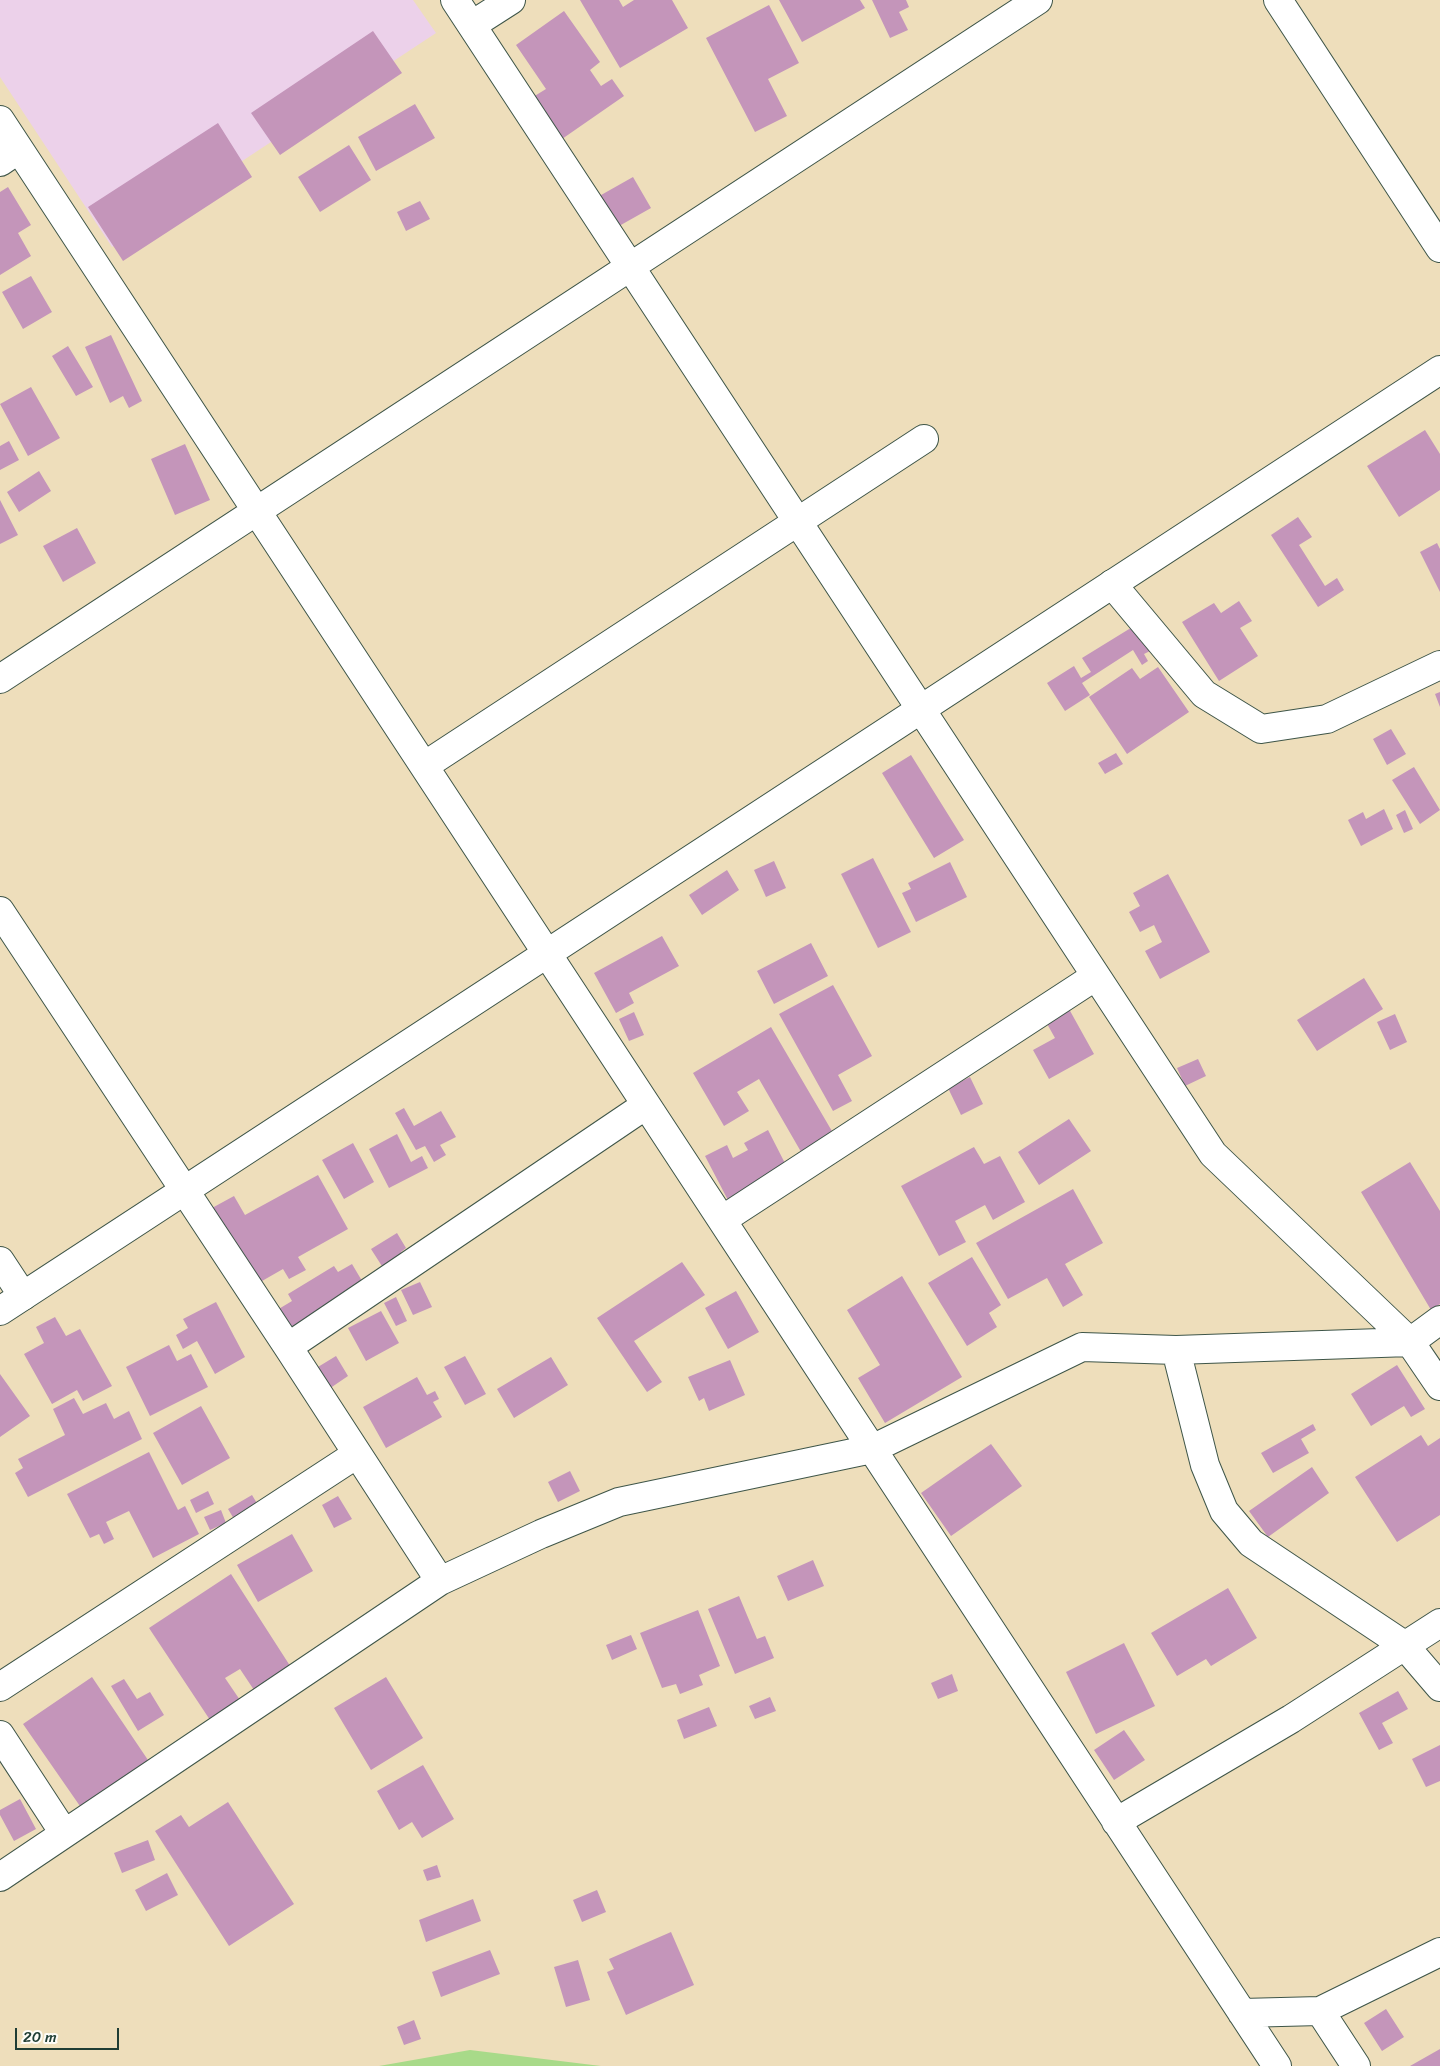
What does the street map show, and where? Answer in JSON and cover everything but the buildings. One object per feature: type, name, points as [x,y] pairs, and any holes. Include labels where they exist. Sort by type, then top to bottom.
[{"type":"street","points":[[455,0],[1213,1154],[1410,1342],[1440,1386]]},
{"type":"street","points":[[472,26],[511,0]]},
{"type":"street","points":[[0,679],[1038,0]]},
{"type":"street","points":[[1278,0],[1440,248]]},
{"type":"street","points":[[0,120],[9,155],[256,511],[1277,2066]]},
{"type":"street","points":[[0,1310],[1440,370]]},
{"type":"street","points":[[424,766],[924,439]]},
{"type":"street","points":[[1112,584],[1204,694],[1261,729],[1328,719],[1440,665]]},
{"type":"street","points":[[0,911],[440,1581]]},
{"type":"street","points":[[722,1220],[1096,976]]},
{"type":"street","points":[[288,1347],[646,1105]]},
{"type":"street","points":[[0,1261],[23,1296]]},
{"type":"street","points":[[0,1877],[440,1581],[541,1534],[619,1502],[872,1449],[1082,1347],[1176,1350],[1410,1342],[1440,1320]]},
{"type":"street","points":[[1176,1350],[1205,1465],[1224,1511],[1251,1543],[1404,1645],[1440,1687]]},
{"type":"street","points":[[0,1687],[357,1454]]},
{"type":"street","points":[[1116,1822],[1290,1719],[1440,1623]]},
{"type":"street","points":[[0,1736],[64,1834]]},
{"type":"street","points":[[1242,2013],[1320,2011],[1440,1952]]},
{"type":"street","points":[[1320,2011],[1356,2066]]},
{"type":"shaded area","points":[[0,0],[413,0],[436,33],[112,247],[0,77]]},
{"type":"green space","points":[[470,2050],[601,2066],[379,2066]]}]
